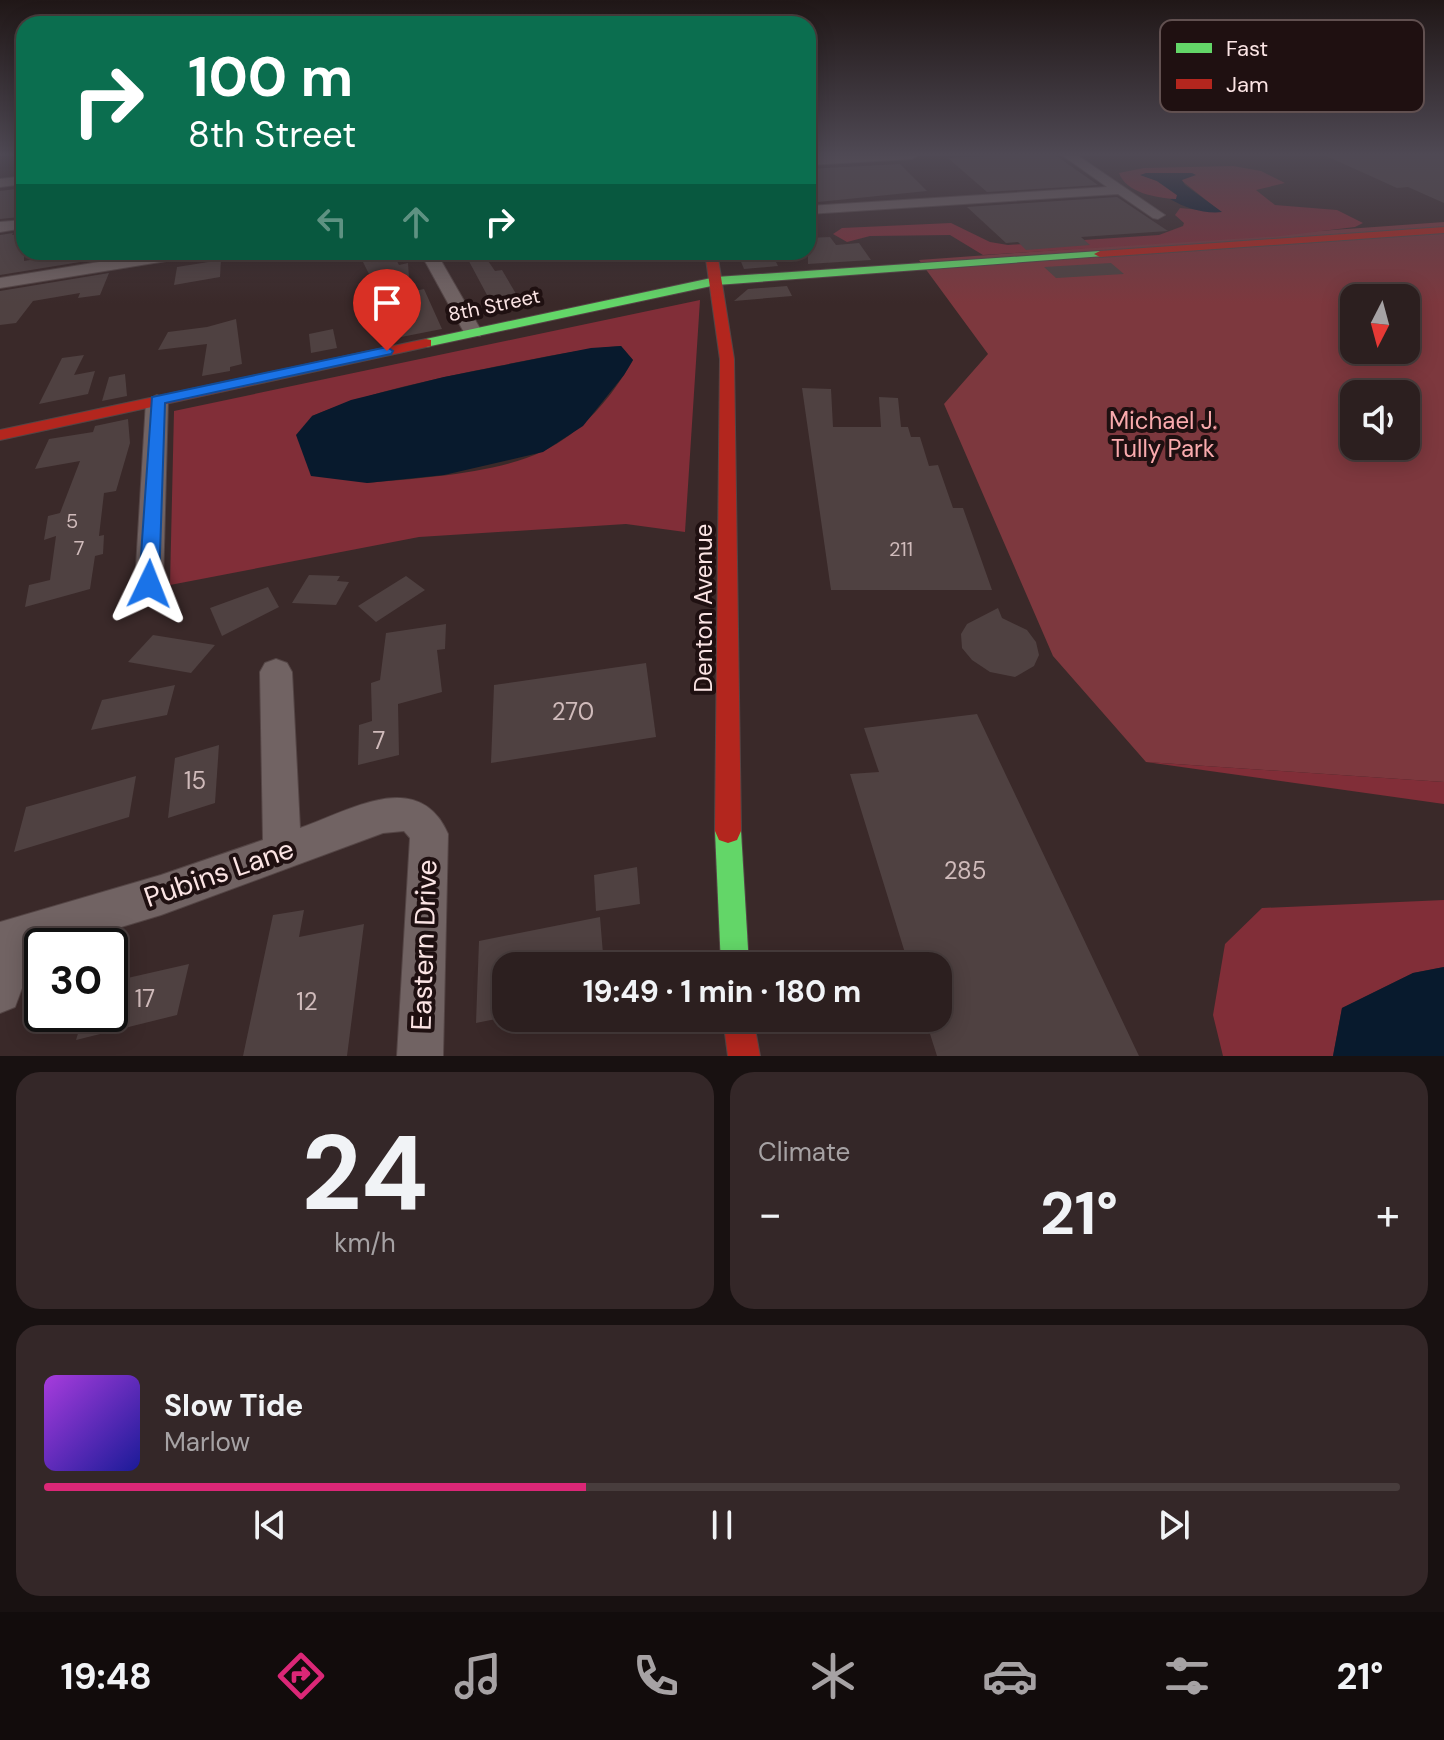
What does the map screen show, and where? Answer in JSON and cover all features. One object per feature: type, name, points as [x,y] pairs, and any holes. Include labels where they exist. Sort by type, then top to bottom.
[{"type":"street","points":[[816,209],[898,204]]},
{"type":"street","points":[[1142,204],[1158,215]]},
{"type":"street","name":"8th Street","points":[[0,435],[716,281],[1444,230]]},
{"type":"street","points":[[0,283],[142,260]]},
{"type":"street","points":[[432,260],[473,332]]},
{"type":"street","name":"Denton Avenue","points":[[712,260],[727,359],[727,807],[734,952]]},
{"type":"street","points":[[149,584],[157,401]]},
{"type":"street","points":[[276,672],[282,852]]},
{"type":"street","name":"Pubins Lane","points":[[10,940],[161,895],[397,812],[421,820],[429,834]]},
{"type":"street","name":"Eastern Drive","points":[[420,1056],[429,834]]},
{"type":"street","points":[[0,992],[10,940]]},
{"type":"street","points":[[740,1032],[744,1056]]},
{"type":"green space","name":"Michael J. Tully Park","points":[[1444,222],[1444,782],[1146,762],[1053,656],[944,404],[988,354],[919,260]]},
{"type":"shaded area","points":[[1211,204],[1274,204],[1337,210],[1363,223],[1355,227],[1280,236],[983,255],[950,235],[870,236],[847,242],[833,234],[842,228],[951,223],[990,242],[1008,245],[1159,235],[1183,226],[1184,223],[1175,215],[1180,208],[1221,212]]},
{"type":"shaded area","points":[[700,300],[685,532],[626,524],[419,537],[170,585],[174,411]],"holes":[[[621,346],[633,360],[606,400],[571,434],[524,459],[481,470],[367,483],[312,416],[404,386],[559,354]]]},
{"type":"shaded area","points":[[1146,762],[1444,782],[1444,804]]},
{"type":"shaded area","points":[[1444,900],[1444,967],[1413,973],[1342,1008],[1333,1056],[1223,1056],[1213,1015],[1225,944],[1262,908]]},
{"type":"water","points":[[1181,204],[1211,204],[1222,212],[1202,211]]},
{"type":"water","points":[[621,346],[633,360],[624,375],[583,426],[543,452],[444,475],[367,483],[311,476],[296,435],[312,416],[351,400],[444,377],[591,348]]},
{"type":"water","points":[[1444,967],[1444,1056],[1333,1056],[1342,1008],[1413,973]]},
{"type":"building","points":[[0,204],[16,204],[16,217],[0,219]]},
{"type":"building","points":[[1128,204],[1168,231],[1081,237],[1090,245],[1026,250],[1018,242],[1006,243],[967,207]]},
{"type":"building","points":[[0,235],[16,235],[16,260],[92,260],[0,275]]},
{"type":"building","points":[[830,237],[836,245],[859,243],[871,260],[808,264],[808,260],[816,260],[816,238]]},
{"type":"building","points":[[221,260],[220,277],[174,285],[177,267]]},
{"type":"building","points":[[362,260],[396,260],[399,265],[408,263],[410,292],[424,289],[442,329],[396,338],[383,295],[380,296]]},
{"type":"building","points":[[468,260],[487,260],[495,271],[502,270],[522,304],[494,308]]},
{"type":"building","points":[[740,260],[775,260],[778,266],[744,269]]},
{"type":"building","points":[[1111,263],[1124,274],[1056,278],[1044,267]]},
{"type":"building","points":[[109,273],[100,295],[78,298],[80,293],[33,301],[16,323],[0,325],[0,291]]},
{"type":"building","points":[[787,286],[792,296],[734,301],[748,289]]},
{"type":"building","points":[[236,319],[242,364],[230,367],[230,371],[202,376],[207,344],[158,350],[168,332],[207,327]]},
{"type":"building","points":[[333,329],[337,348],[311,353],[309,334]]},
{"type":"building","points":[[84,355],[74,375],[95,371],[88,394],[39,404],[62,358]]},
{"type":"building","points":[[125,374],[127,396],[102,401],[109,377]]},
{"type":"building","points":[[802,388],[831,389],[833,427],[881,427],[879,397],[898,398],[901,427],[908,427],[911,437],[920,437],[929,466],[938,465],[953,508],[963,508],[992,590],[831,590]]},
{"type":"building","points":[[128,419],[130,443],[116,491],[104,493],[99,536],[104,535],[103,554],[95,556],[90,589],[25,607],[29,585],[50,580],[56,536],[44,540],[48,516],[60,513],[80,461],[35,469],[49,439],[93,432],[95,426]]},
{"type":"building","points":[[309,575],[340,576],[337,581],[349,582],[336,605],[292,603]]},
{"type":"building","points":[[406,576],[425,590],[376,622],[358,606]]},
{"type":"building","points":[[268,587],[279,607],[222,636],[210,608]]},
{"type":"building","points":[[998,608],[1002,618],[1027,630],[1036,642],[1039,655],[1034,666],[1015,677],[990,672],[972,660],[962,648],[961,634],[967,624]]},
{"type":"building","points":[[446,624],[445,649],[437,650],[442,692],[398,704],[399,755],[358,765],[359,725],[372,721],[371,683],[380,680],[386,633]]},
{"type":"building","points":[[153,635],[215,645],[191,673],[128,662]]},
{"type":"building","points":[[646,663],[656,737],[491,763],[494,685]]},
{"type":"building","points":[[175,685],[167,715],[91,730],[102,700]]},
{"type":"building","points":[[977,714],[1139,1056],[937,1056],[929,1032],[952,1032],[952,952],[905,952],[850,774],[879,772],[864,728]]},
{"type":"building","points":[[219,745],[215,803],[168,818],[175,758]]},
{"type":"building","points":[[136,776],[129,817],[14,852],[26,807]]},
{"type":"building","points":[[637,867],[640,904],[596,911],[594,875]]},
{"type":"building","points":[[304,910],[299,937],[364,924],[347,1056],[243,1056],[273,915]]},
{"type":"building","points":[[600,917],[603,952],[492,952],[492,1020],[476,1023],[479,941]]},
{"type":"building","points":[[189,964],[177,1015],[128,1027],[128,978]]},
{"type":"building","points":[[78,1032],[108,1032],[76,1040]]},
{"type":"traffic: fast","points":[[426,343],[716,281],[1100,254]]},
{"type":"traffic: fast","points":[[728,831],[734,952]]},
{"type":"traffic: jam","points":[[1100,254],[1444,230]]},
{"type":"traffic: jam","points":[[712,260],[727,359],[728,831]]},
{"type":"traffic: jam","points":[[0,435],[426,343]]},
{"type":"traffic: jam","points":[[740,1032],[744,1056]]},
{"type":"route","points":[[149,584],[157,401],[387,351]]}]
